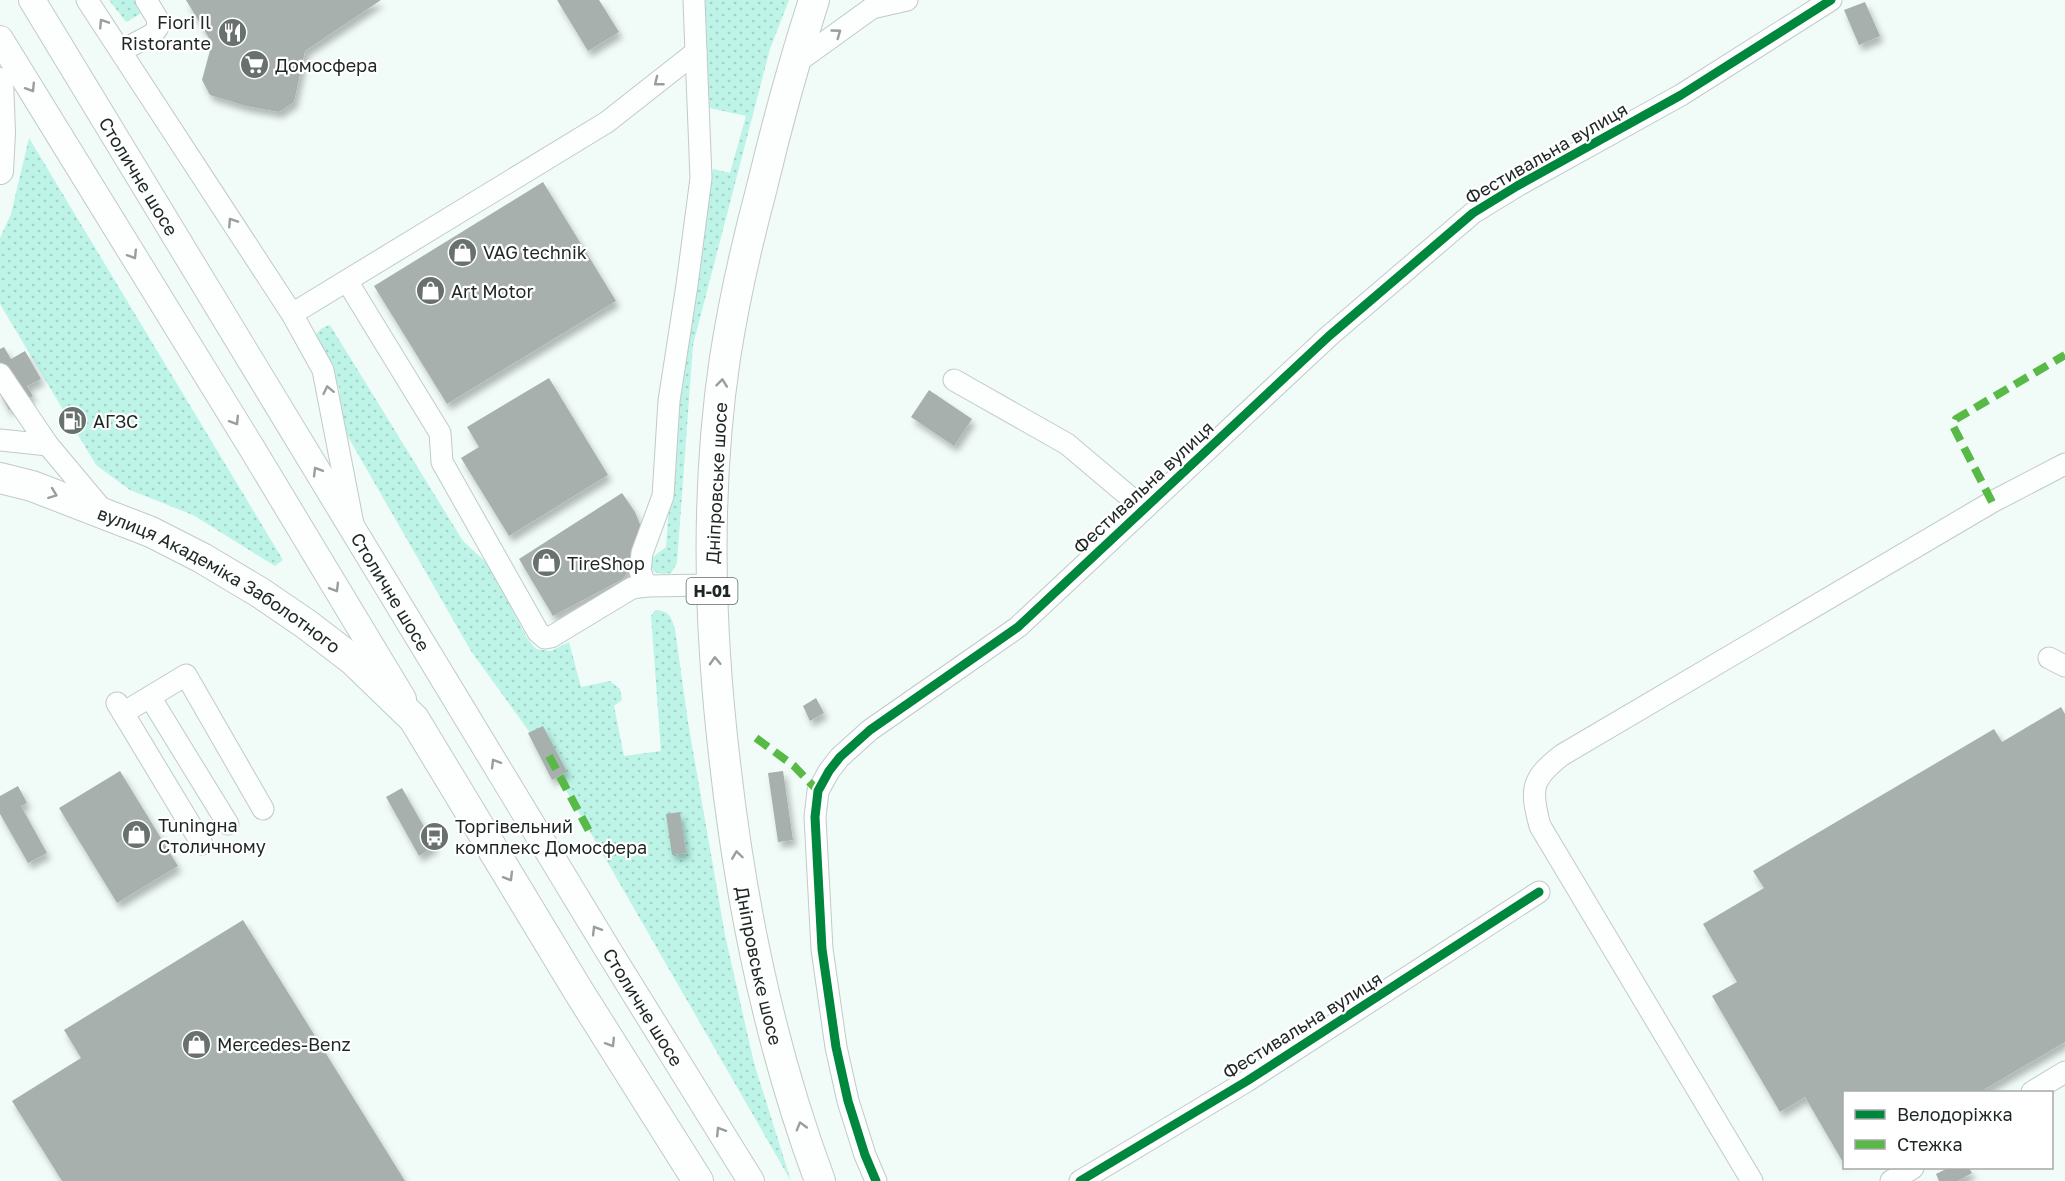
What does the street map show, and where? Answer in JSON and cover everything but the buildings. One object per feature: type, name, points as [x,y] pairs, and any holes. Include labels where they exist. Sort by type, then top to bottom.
[{"type":"highway","name":"Дніпровське шосе","points":[[814,0],[793,65],[736,294],[725,360],[712,499],[712,585],[716,682],[741,888],[767,1008],[804,1136],[820,1181]]},
{"type":"highway","name":"вулиця Академіка Заболотного","points":[[0,478],[32,486],[105,513],[152,532],[202,558],[259,592],[306,624],[353,660],[414,719]]},
{"type":"highway","points":[[414,719],[579,992],[698,1181]]},
{"type":"main road","name":"Столичне шосе","points":[[32,0],[608,950],[751,1181]]},
{"type":"main road","points":[[0,39],[253,450],[414,719]]},
{"type":"main road","points":[[0,81],[2,132],[0,171]]},
{"type":"street","points":[[87,0],[292,314],[323,370],[354,531]]},
{"type":"street","points":[[121,51],[153,34],[158,27],[157,18],[147,0]]},
{"type":"street","points":[[646,586],[640,571],[642,553],[663,496],[669,402],[701,178],[694,0]]},
{"type":"street","points":[[793,65],[875,4],[907,0]]},
{"type":"street","name":"Фестивальна вулиця","points":[[876,1181],[848,1101],[833,1025],[822,949],[815,817],[818,791],[840,757],[870,730],[1018,627],[1329,336],[1473,213],[1516,186],[1681,95],[1831,0]]},
{"type":"street","points":[[292,314],[607,122],[696,52]]},
{"type":"street","points":[[347,281],[440,433],[442,462],[538,632],[545,638],[551,637],[632,588],[712,585]]},
{"type":"street","points":[[0,374],[48,445],[105,513]]},
{"type":"street","points":[[954,380],[1067,444],[1144,509]]},
{"type":"street","points":[[0,440],[48,445]]},
{"type":"street","points":[[1752,1181],[1540,826],[1533,802],[1535,785],[1545,768],[1562,754],[1992,502],[2065,464]]},
{"type":"street","points":[[202,844],[120,708],[150,697],[186,675],[263,809]]},
{"type":"street","points":[[150,697],[228,824]]},
{"type":"street","name":"Фестивальна вулиця","points":[[1080,1181],[1247,1080],[1539,892]]},
{"type":"street","points":[[2034,1091],[2065,1072]]},
{"type":"street","points":[[1891,1181],[1910,1169]]},
{"type":"green space","points":[[109,0],[140,0],[140,14],[126,22]]},
{"type":"green space","points":[[704,0],[789,0],[770,49],[693,345],[677,563],[671,573],[663,574],[654,572],[649,563],[666,547],[680,351],[713,169],[730,173],[746,116],[705,107]]},
{"type":"green space","points":[[29,138],[283,560],[275,566],[193,515],[130,490],[96,465],[0,304],[0,238],[11,214]]},
{"type":"green space","points":[[330,325],[463,541],[489,565],[527,638],[536,649],[551,651],[569,642],[581,687],[610,681],[620,689],[622,700],[614,706],[624,756],[661,751],[651,616],[655,610],[666,613],[671,618],[675,629],[688,722],[725,935],[754,1063],[791,1181],[544,752],[471,651],[343,428],[339,387],[315,342],[315,335],[322,328]]},
{"type":"marked path","points":[[1992,502],[1953,426],[1956,419],[2065,355]]},
{"type":"marked path","points":[[756,738],[794,766],[818,791]]},
{"type":"marked path","points":[[549,756],[589,831]]},
{"type":"cycle path","points":[[876,1181],[848,1101],[836,1047],[822,949],[815,817],[818,791],[840,757],[870,730],[1018,627],[1329,336],[1473,213],[1681,95],[1831,0]]},
{"type":"cycle path","points":[[1080,1181],[1247,1081],[1539,892]]},
{"type":"place","name":"Fiori Il Ristorante","points":[[232,32]]},
{"type":"place","name":"Домосфера","points":[[254,65]]},
{"type":"place","name":"VAG technik","points":[[462,252]]},
{"type":"place","name":"Art Motor","points":[[430,291]]},
{"type":"place","name":"АГЗС","points":[[72,421]]},
{"type":"place","name":"TireShop","points":[[546,563]]},
{"type":"place","name":"Tuningна Столичному","points":[[137,835]]},
{"type":"place","name":"Торгівельний комплекс Домосфера","points":[[434,836]]},
{"type":"place","name":"Mercedes-Benz","points":[[196,1044]]}]
